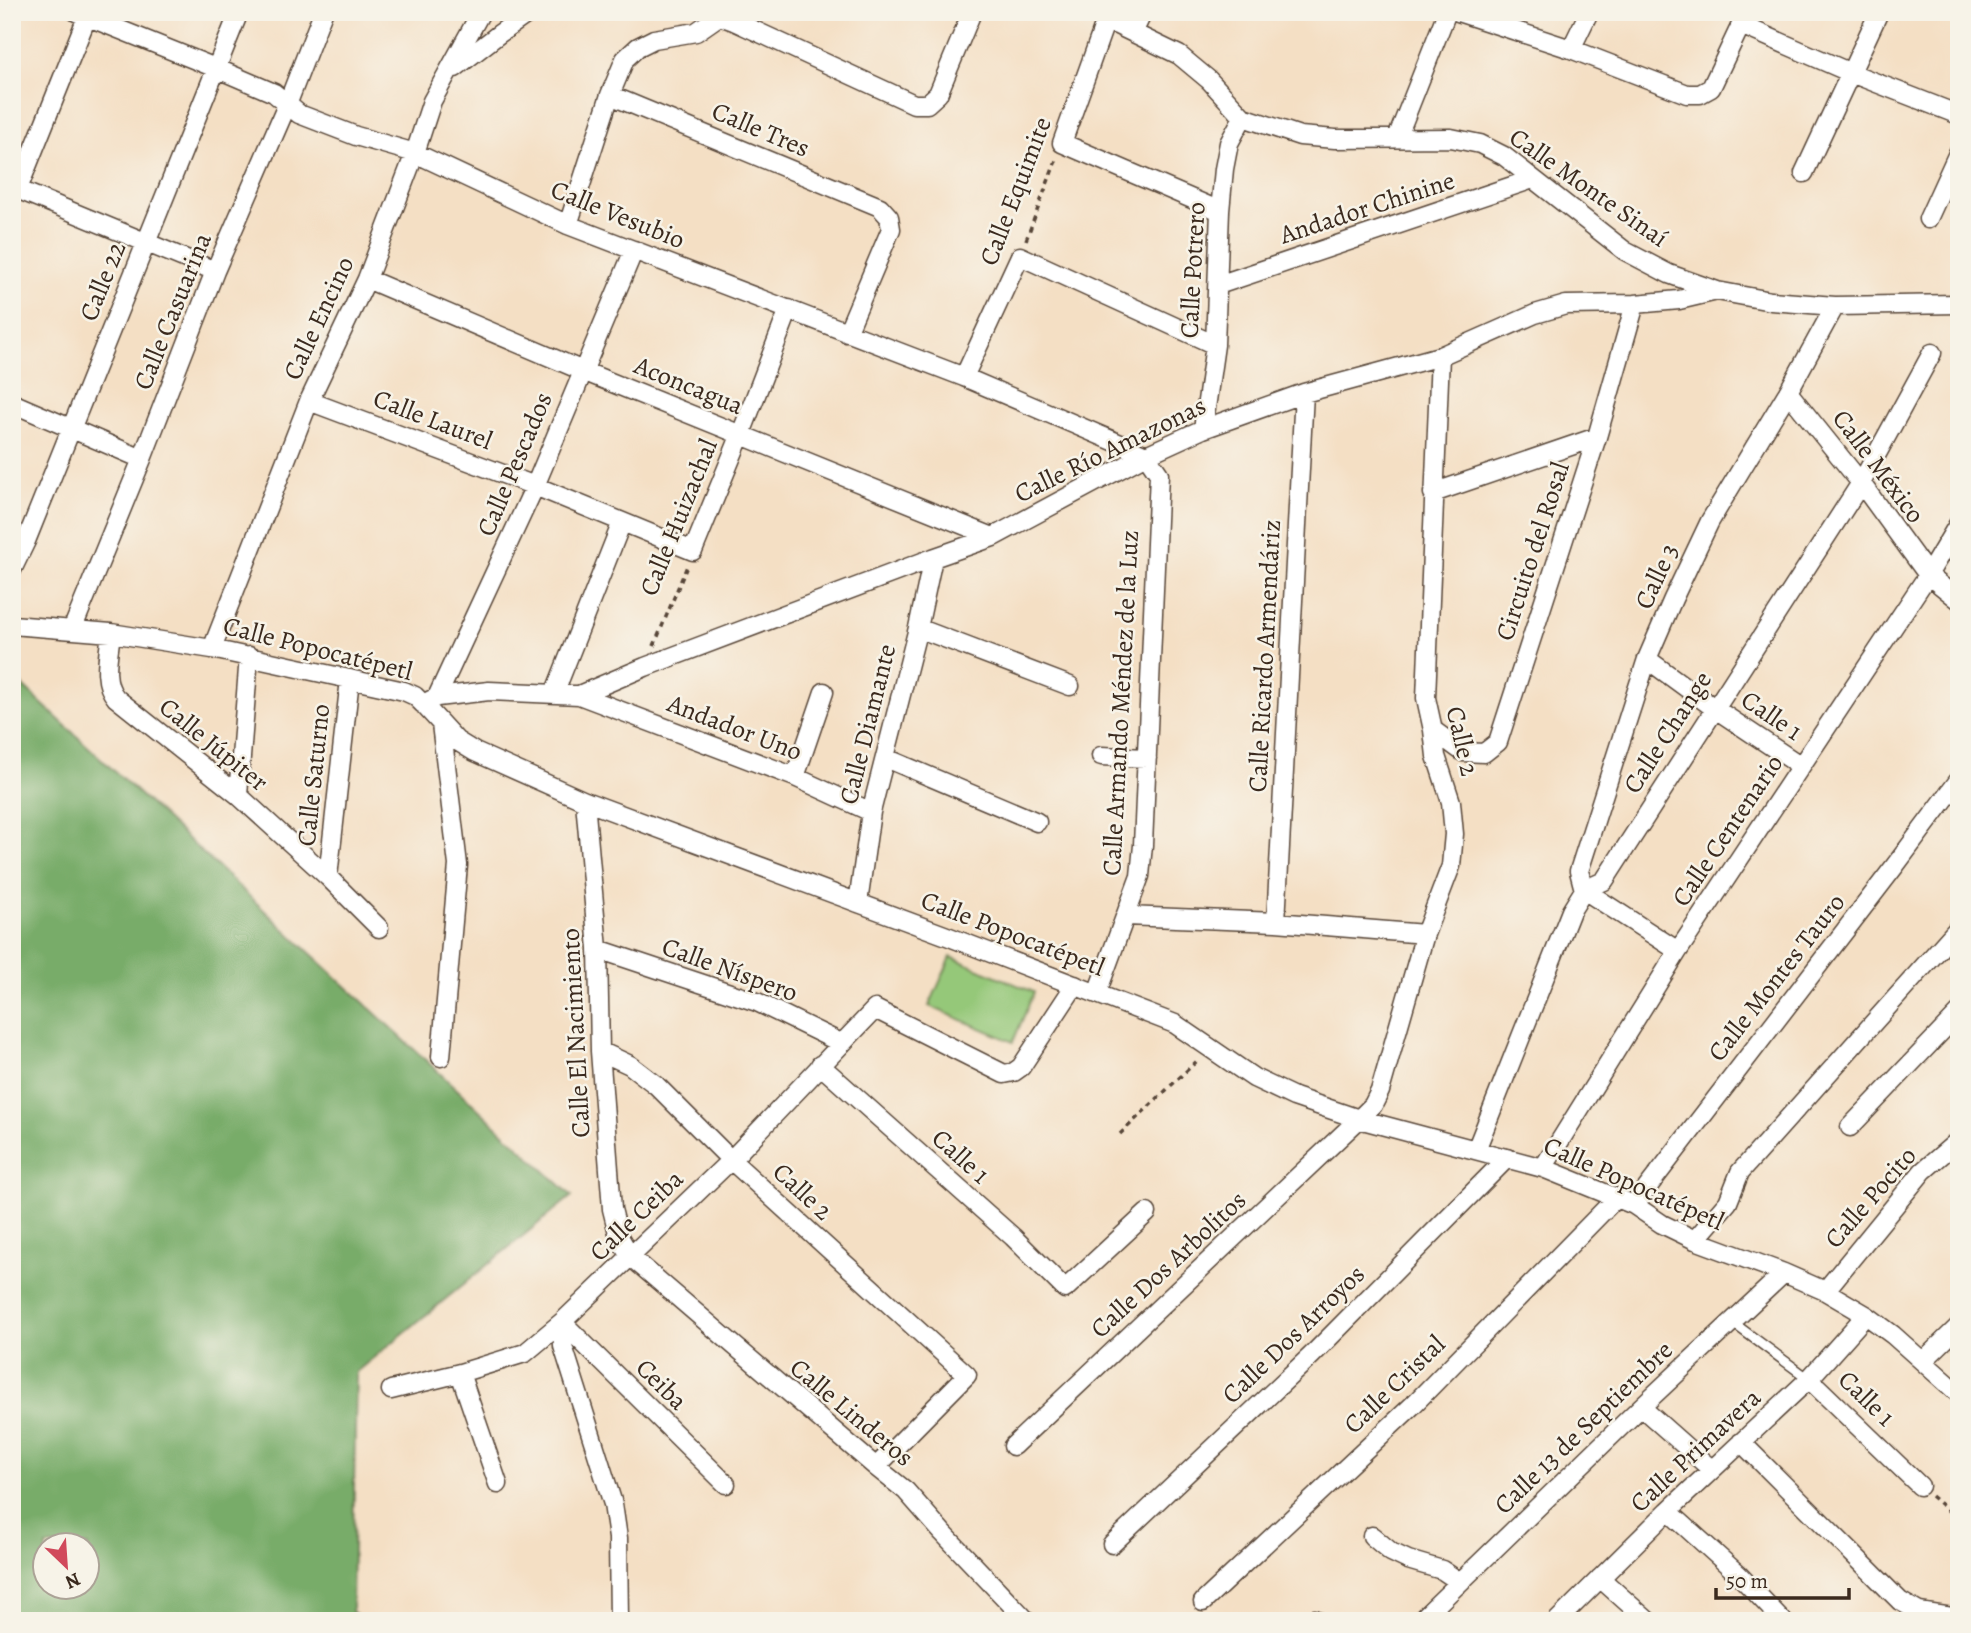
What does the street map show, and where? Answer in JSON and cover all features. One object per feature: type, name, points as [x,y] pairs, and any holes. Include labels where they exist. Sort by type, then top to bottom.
[{"type":"street","name":"Calle 22","points":[[12,570],[19,539],[71,427],[239,12]]},
{"type":"street","name":"Calle Casuarina","points":[[72,631],[215,271],[287,105],[323,12]]},
{"type":"street","points":[[447,74],[530,12]]},
{"type":"street","points":[[568,225],[610,95],[625,59],[638,47],[654,39],[696,33],[725,15],[914,104],[927,104],[937,94],[972,12]]},
{"type":"street","points":[[1133,33],[1143,12]]},
{"type":"street","points":[[1397,138],[1447,12]]},
{"type":"street","points":[[1458,12],[1571,49],[1688,94],[1700,94],[1711,88],[1744,19],[1851,73],[1959,115]]},
{"type":"street","points":[[1571,49],[1589,12]]},
{"type":"street","points":[[1804,173],[1879,12]]},
{"type":"street","name":"Calle Encino","points":[[212,649],[309,401],[366,279],[415,153],[432,101],[481,13],[499,34]]},
{"type":"street","name":"Calle Vesubio","points":[[84,14],[274,93],[299,114],[356,136],[415,153],[568,225],[964,377],[1146,455]]},
{"type":"street","points":[[84,14],[15,188],[215,271]]},
{"type":"street","points":[[1098,16],[1179,55],[1209,80],[1242,117]]},
{"type":"street","name":"Calle Equimite","points":[[1062,143],[1098,16]]},
{"type":"street","name":"Calle Tres","points":[[610,95],[880,207],[889,217],[891,229],[847,332]]},
{"type":"street","name":"Calle Monte Sinaí","points":[[1242,117],[1300,136],[1335,139],[1451,138],[1480,144],[1504,156],[1625,251],[1670,274],[1717,291]]},
{"type":"street","name":"Calle Potrero","points":[[1203,429],[1215,345],[1224,169],[1229,143],[1242,117]]},
{"type":"street","points":[[1062,143],[1220,211]]},
{"type":"street","points":[[1928,219],[1959,151]]},
{"type":"street","name":"Andador Chinine","points":[[1218,285],[1533,179]]},
{"type":"street","name":"Calle Pescados","points":[[430,701],[535,486],[634,250]]},
{"type":"street","points":[[1020,256],[1215,345]]},
{"type":"street","name":"Calle Equimite","points":[[964,377],[1020,256]]},
{"type":"street","name":"Aconcagua","points":[[366,279],[583,371],[993,537]]},
{"type":"street","name":"Calle Río Amazonas","points":[[430,701],[489,691],[579,695],[645,667],[993,537],[1146,455],[1203,429],[1304,393],[1440,356],[1535,314],[1566,305],[1679,300],[1717,291],[1771,301],[1835,306],[1959,304]]},
{"type":"street","name":"Circuito del Rosal","points":[[1433,730],[1463,752],[1484,753],[1497,741],[1597,437],[1635,304]]},
{"type":"street","name":"Calle 3","points":[[1584,890],[1579,871],[1647,659],[1673,598],[1710,521],[1788,392],[1835,306]]},
{"type":"street","name":"Calle Huizachal","points":[[693,551],[789,309]]},
{"type":"street","name":"Calle Change","points":[[1476,1150],[1571,911],[1584,890],[1604,881],[1861,483],[1932,353]]},
{"type":"street","name":"Calle 2","points":[[1359,1119],[1373,1105],[1381,1091],[1425,934],[1451,866],[1454,834],[1451,802],[1436,756],[1426,698],[1440,356]]},
{"type":"street","name":"Calle México","points":[[1788,392],[1861,483],[1928,575],[1959,600]]},
{"type":"street","name":"Calle Ricardo Armendáriz","points":[[1276,922],[1304,393]]},
{"type":"street","name":"Calle Laurel","points":[[309,401],[535,486],[693,551]]},
{"type":"street","points":[[12,403],[142,459]]},
{"type":"street","points":[[1433,493],[1597,437]]},
{"type":"street","name":"Calle Armando Méndez de la Luz","points":[[1097,993],[1140,876],[1159,474],[1146,455]]},
{"type":"street","points":[[554,694],[622,522]]},
{"type":"street","name":"Calle Centenario","points":[[1543,1168],[1678,951],[1928,575],[1959,523]]},
{"type":"street","name":"Calle Diamante","points":[[858,903],[871,812],[933,558]]},
{"type":"street","name":"Calle Popocatépetl","points":[[12,625],[111,633],[212,649],[404,691],[430,701],[441,724],[457,741],[475,752],[585,801],[1175,1024],[1254,1078],[1294,1097],[1359,1119],[1543,1168],[1634,1205],[1662,1224],[1695,1240],[1825,1291],[1866,1315],[1893,1335],[1959,1394]]},
{"type":"street","points":[[918,628],[1070,686]]},
{"type":"street","name":"Calle Júpiter","points":[[111,633],[107,678],[109,690],[116,698],[238,795],[328,877],[379,928]]},
{"type":"street","points":[[238,795],[249,656]]},
{"type":"street","name":"Calle 1","points":[[1647,659],[1801,766]]},
{"type":"street","name":"Calle Saturno","points":[[328,877],[350,679]]},
{"type":"street","points":[[795,777],[824,692]]},
{"type":"street","name":"Andador Uno","points":[[579,695],[795,777],[871,812]]},
{"type":"street","points":[[441,724],[458,865],[441,1057]]},
{"type":"street","points":[[1101,756],[1147,758]]},
{"type":"street","points":[[886,758],[1037,822]]},
{"type":"street","name":"Calle Montes Tauro","points":[[1634,1205],[1959,780]]},
{"type":"street","name":"Calle El Nacimiento","points":[[585,801],[598,949],[600,1051],[612,1209],[619,1237],[631,1257]]},
{"type":"street","points":[[1584,890],[1678,951]]},
{"type":"street","points":[[1126,916],[1276,922],[1425,934]]},
{"type":"street","points":[[1695,1240],[1728,1202],[1740,1172],[1959,927]]},
{"type":"street","name":"Calle Níspero","points":[[598,949],[757,1002],[841,1043]]},
{"type":"street","name":"Calle Ceiba","points":[[391,1390],[525,1353],[562,1322],[731,1160],[875,1009],[1004,1074],[1021,1067],[1075,985]]},
{"type":"street","points":[[1850,1127],[1959,1013]]},
{"type":"street","name":"Calle 2","points":[[600,1051],[630,1065],[656,1086],[731,1160],[967,1375],[876,1468]]},
{"type":"street","name":"Calle 1","points":[[820,1065],[1013,1237],[1065,1289],[1147,1213]]},
{"type":"street","name":"Calle Dos Arbolitos","points":[[1013,1446],[1359,1119]]},
{"type":"street","name":"Calle Pocito","points":[[1825,1291],[1923,1171],[1959,1140]]},
{"type":"street","name":"Calle Dos Arroyos","points":[[1112,1544],[1312,1355],[1507,1158]]},
{"type":"street","name":"Calle Cristal","points":[[1203,1602],[1413,1405],[1616,1198]]},
{"type":"street","name":"Calle Linderos","points":[[631,1257],[906,1491],[1027,1621]]},
{"type":"street","name":"Calle 13 de Septiembre","points":[[1420,1621],[1784,1273]]},
{"type":"street","name":"Calle Primavera","points":[[1557,1621],[1711,1469],[1810,1379],[1866,1315]]},
{"type":"street","points":[[562,1322],[563,1346],[613,1504],[618,1538],[618,1621]]},
{"type":"street","name":"Ceiba","points":[[562,1322],[726,1484]]},
{"type":"street","points":[[1923,1361],[1959,1326]]},
{"type":"street","points":[[460,1373],[498,1484]]},
{"type":"street","name":"Calle 1","points":[[1810,1379],[1920,1486]]},
{"type":"street","points":[[1641,1407],[1711,1469]]},
{"type":"street","points":[[1741,1442],[1900,1601],[1919,1612],[1959,1618]]},
{"type":"street","points":[[1668,1511],[1739,1575],[1783,1621]]},
{"type":"street","points":[[1372,1535],[1391,1552],[1442,1570],[1460,1582]]},
{"type":"street","points":[[1600,1578],[1648,1621]]},
{"type":"lane","name":"Calle 1","points":[[1731,1322],[1810,1379]]},
{"type":"path","name":"Calle Equimite","points":[[1020,256],[1062,143]]},
{"type":"path","name":"Calle Huizachal","points":[[645,667],[693,551]]},
{"type":"path","points":[[1120,1134],[1210,1047]]},
{"type":"path","points":[[1920,1486],[1959,1520]]},
{"type":"green space","points":[[12,676],[572,1196],[356,1372],[352,1611],[363,1621],[12,1621]]},
{"type":"green space","points":[[951,957],[1034,992],[1013,1042],[929,1006]]}]
